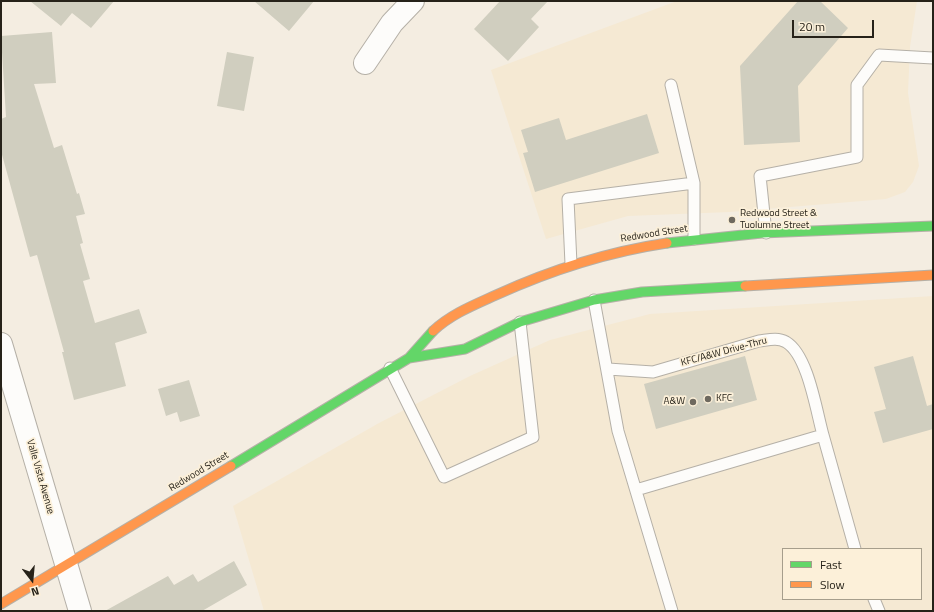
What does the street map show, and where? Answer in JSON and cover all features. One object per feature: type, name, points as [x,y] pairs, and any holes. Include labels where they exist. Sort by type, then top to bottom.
[{"type":"main road","name":"Redwood Street","points":[[409,358],[442,322],[505,289],[571,264],[628,249],[694,239],[766,233],[933,226]]},
{"type":"main road","name":"Redwood Street","points":[[1,604],[390,368],[409,358],[465,349],[520,322],[594,300],[642,292],[933,275]]},
{"type":"street","points":[[366,63],[392,23],[413,1]]},
{"type":"street","name":"Valle Vista Avenue","points":[[1,344],[80,611]]},
{"type":"lane","points":[[766,233],[760,176],[857,157],[857,85],[879,55],[933,58]]},
{"type":"lane","points":[[671,85],[694,183],[694,239]]},
{"type":"lane","points":[[571,264],[568,199],[694,183]]},
{"type":"lane","points":[[594,300],[608,369],[618,431],[672,611]]},
{"type":"lane","points":[[390,368],[444,477],[533,437],[520,322]]},
{"type":"lane","name":"KFC/A&W Drive-Thru","points":[[608,369],[653,372],[759,341],[775,339],[784,341],[792,347],[804,365],[823,434]]},
{"type":"lane","points":[[636,490],[823,434],[855,548]]},
{"type":"lane","points":[[874,600],[879,611]]},
{"type":"shaded area","points":[[677,1],[917,1],[910,47],[908,93],[919,166],[913,182],[905,192],[886,199],[730,212],[628,216],[546,239],[491,70]]},
{"type":"shaded area","points":[[933,296],[933,611],[264,611],[233,506],[379,423],[470,376],[550,340],[650,314]]},
{"type":"building","points":[[30,1],[114,1],[91,28],[72,13],[61,26]]},
{"type":"building","points":[[254,1],[314,1],[289,31]]},
{"type":"building","points":[[500,1],[548,1],[531,19],[539,27],[508,61],[474,29]]},
{"type":"building","points":[[798,1],[820,1],[848,28],[798,86],[800,142],[744,145],[740,66]]},
{"type":"building","points":[[52,32],[56,83],[34,84],[54,148],[62,145],[77,194],[79,193],[85,214],[76,216],[83,243],[80,244],[90,279],[83,281],[95,323],[139,309],[147,333],[115,343],[126,386],[74,400],[62,352],[64,352],[37,255],[30,257],[1,151],[1,119],[6,117],[1,36]]},
{"type":"building","points":[[227,52],[254,57],[244,111],[217,106]]},
{"type":"building","points":[[647,114],[659,153],[535,192],[523,153],[528,152],[521,130],[559,118],[566,140]]},
{"type":"building","points":[[745,356],[757,400],[656,429],[644,384]]},
{"type":"building","points":[[913,356],[927,406],[933,404],[933,429],[883,443],[874,412],[886,409],[874,367]]},
{"type":"building","points":[[189,380],[200,416],[180,422],[177,412],[166,416],[158,389]]},
{"type":"building","points":[[234,561],[247,585],[202,611],[105,611],[168,576],[174,585],[193,574],[198,582]]},
{"type":"traffic: fast","points":[[667,243],[762,233],[933,226]]},
{"type":"traffic: fast","points":[[409,358],[465,349],[520,322],[594,300],[642,292],[745,286]]},
{"type":"traffic: fast","points":[[231,466],[409,358],[433,331]]},
{"type":"traffic: slow","points":[[433,331],[463,310],[558,270],[623,251],[667,243]]},
{"type":"traffic: slow","points":[[745,286],[933,275]]},
{"type":"traffic: slow","points":[[1,604],[231,466]]},
{"type":"place","name":"Redwood Street & Tuolumne Street","points":[[732,220]]},
{"type":"place","name":"KFC","points":[[708,399]]},
{"type":"place","name":"A&W","points":[[693,402]]}]
